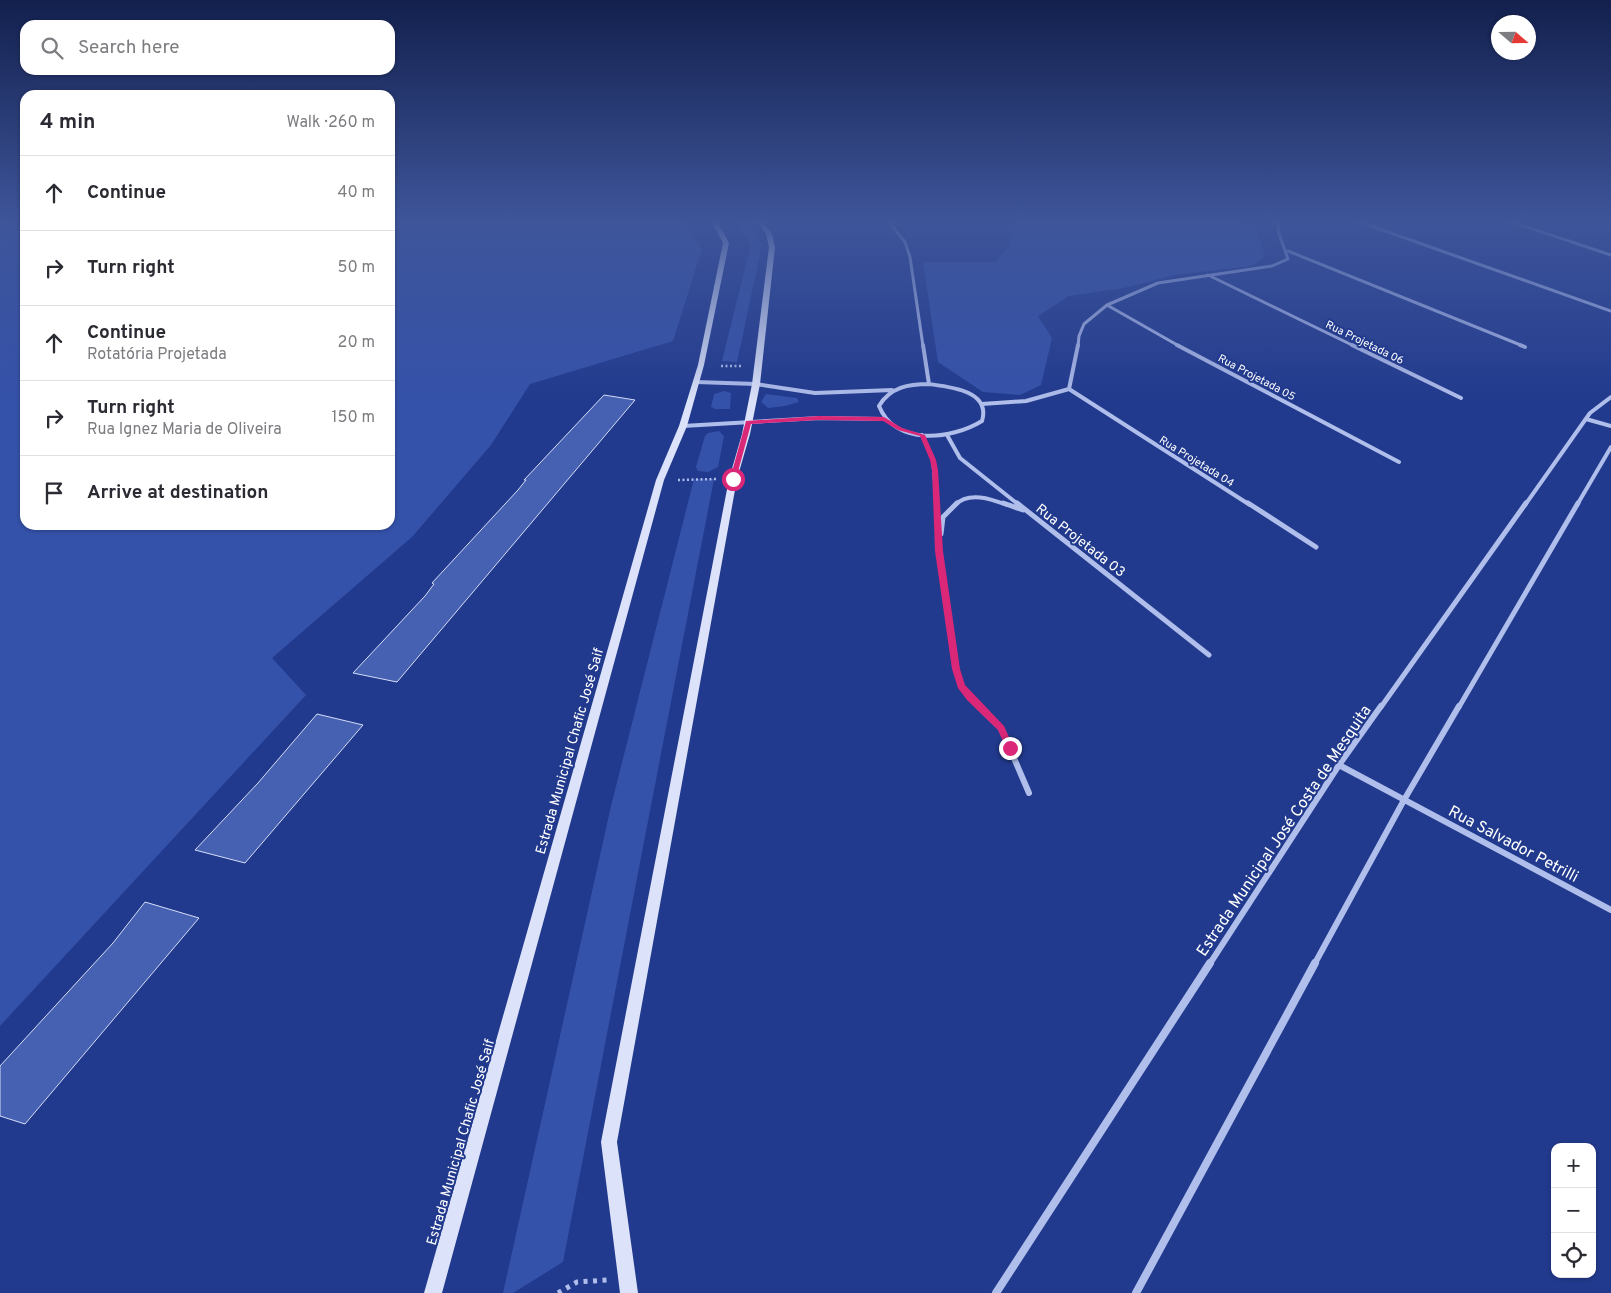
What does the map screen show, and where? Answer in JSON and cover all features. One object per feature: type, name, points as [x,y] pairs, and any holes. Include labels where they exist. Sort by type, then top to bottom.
[{"type":"street","name":"Estrada Municipal Chafic José Saif","points":[[433,1293],[660,480],[683,426],[701,365],[718,281]]},
{"type":"street","points":[[629,1293],[609,1142],[733,479],[756,384],[768,281]]},
{"type":"street","points":[[914,281],[929,384]]},
{"type":"street","points":[[982,404],[1009,405],[1031,402],[1068,390],[1076,362],[1079,336],[1084,324],[1108,305],[1158,283],[1167,281]]},
{"type":"street","name":"Rua Projetada 06","points":[[1222,281],[1461,398]]},
{"type":"street","points":[[1363,281],[1525,347]]},
{"type":"street","points":[[1527,281],[1611,311]]},
{"type":"street","name":"Rua Projetada 05","points":[[1108,305],[1145,328],[1399,462]]},
{"type":"street","points":[[696,382],[756,384],[815,393],[861,392],[929,384],[962,390],[974,396],[982,404],[985,416],[976,426],[958,434],[922,435],[900,429],[884,419],[879,406],[887,394],[896,389]]},
{"type":"street","name":"Rua Projetada 04","points":[[1068,390],[1316,547]]},
{"type":"street","name":"Estrada Municipal José Costa de Mesquita","points":[[996,1293],[1339,765],[1590,413],[1611,397]]},
{"type":"street","points":[[683,426],[819,418],[884,419]]},
{"type":"street","points":[[1586,419],[1611,426]]},
{"type":"street","points":[[922,435],[933,460],[935,470],[939,551],[956,669],[961,686],[970,698],[1001,728],[1029,793]]},
{"type":"street","name":"Rua Projetada 03","points":[[947,435],[960,458],[1209,655]]},
{"type":"street","points":[[1136,1293],[1404,800],[1611,447]]},
{"type":"street","points":[[939,551],[943,517],[960,500],[984,498],[1028,512]]},
{"type":"street","name":"Rua Salvador Petrilli","points":[[1339,765],[1611,910]]},
{"type":"path","points":[[701,365],[758,367]]},
{"type":"path","points":[[660,480],[733,479]]},
{"type":"path","points":[[558,1293],[577,1282],[627,1278]]},
{"type":"shaded area","points":[[0,281],[20,281],[20,530],[395,530],[395,281],[692,281],[673,341],[530,384],[491,445],[412,537],[272,658],[306,695],[0,1026]]},
{"type":"shaded area","points":[[742,281],[754,281],[737,362],[722,361]]},
{"type":"shaded area","points":[[926,281],[1150,281],[1124,288],[1069,296],[1038,316],[1052,338],[1041,385],[1020,395],[983,392],[938,362]]},
{"type":"shaded area","points":[[724,391],[731,393],[730,409],[715,409],[711,407],[714,394]]},
{"type":"shaded area","points":[[766,394],[797,398],[799,402],[768,408],[761,402]]},
{"type":"shaded area","points":[[719,431],[724,436],[718,467],[708,472],[698,471],[696,467],[705,436],[708,433]]},
{"type":"shaded area","points":[[694,479],[714,479],[563,1262],[513,1293],[503,1293],[611,806]]},
{"type":"building","points":[[604,395],[635,400],[397,682],[353,673],[425,596],[434,584],[432,583],[518,490],[526,480],[524,480]]},
{"type":"building","points":[[317,714],[363,725],[245,863],[195,850],[258,783]]},
{"type":"building","points":[[145,902],[199,918],[25,1124],[0,1116],[0,1066],[113,943]]},
{"type":"route","points":[[733,479],[748,422],[819,418],[884,419],[900,429],[922,435],[933,460],[935,470],[939,551],[956,669],[961,686],[970,698],[1001,728],[1010,748]]}]
